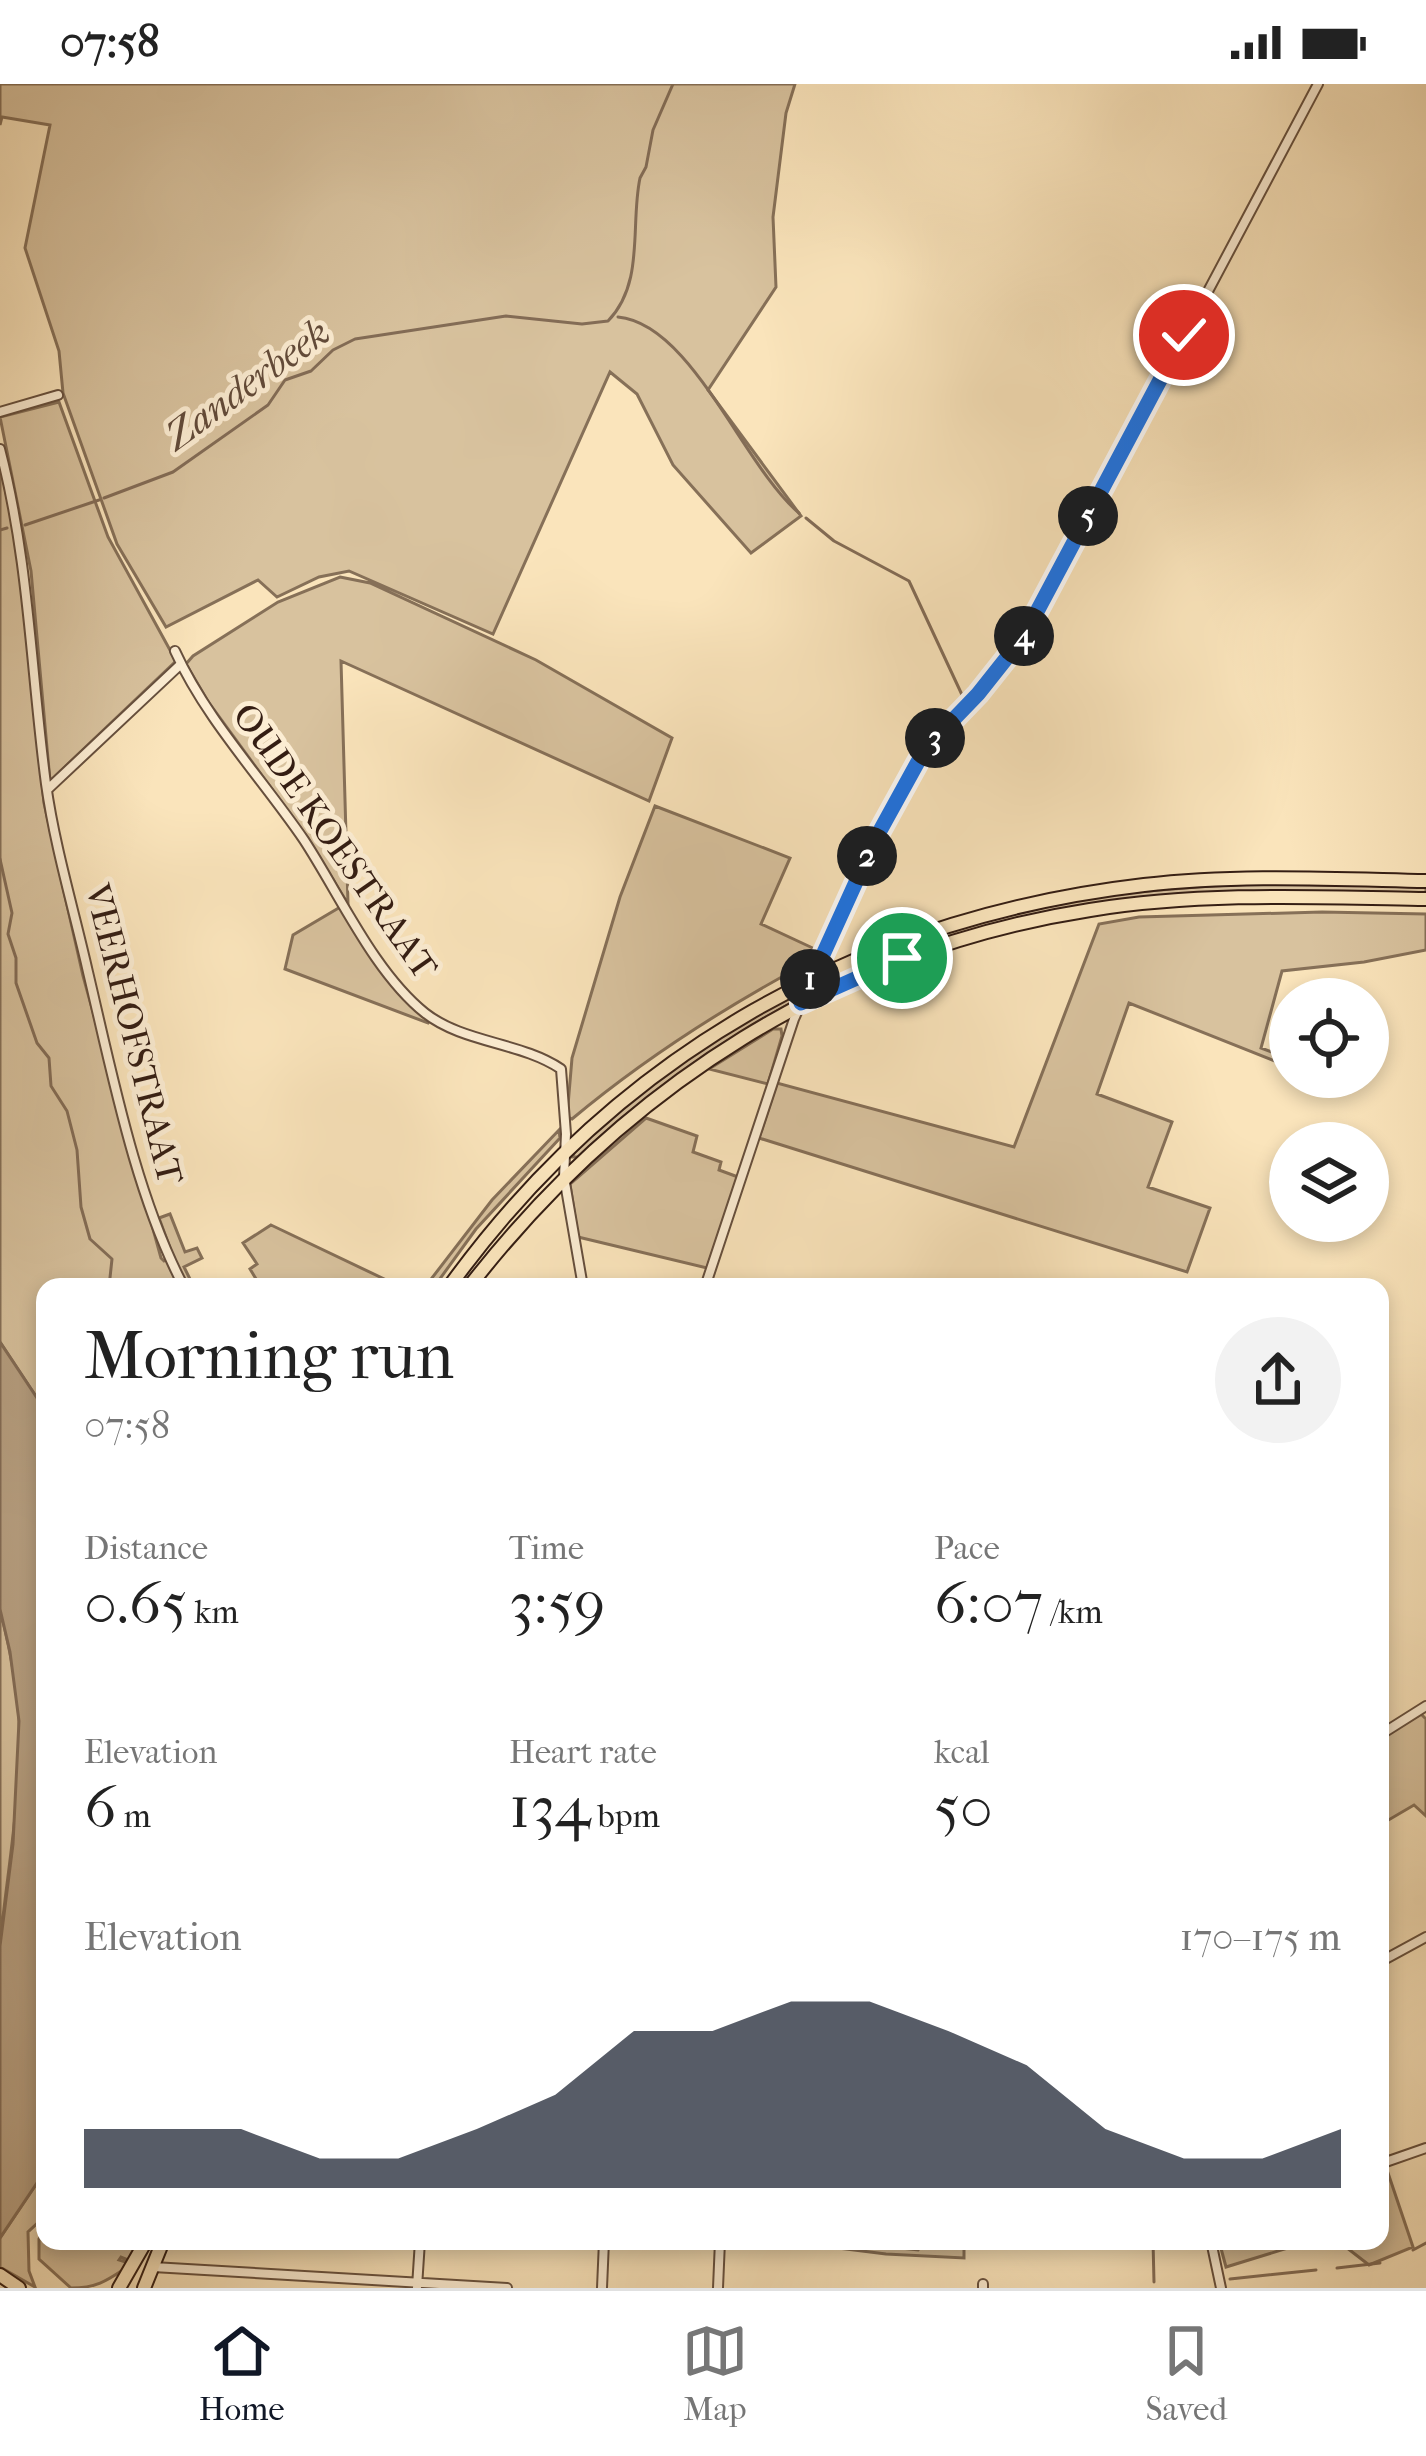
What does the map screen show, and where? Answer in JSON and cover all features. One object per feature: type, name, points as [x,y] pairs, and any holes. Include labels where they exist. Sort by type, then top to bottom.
[{"type":"main road","points":[[456,1278],[513,1205],[564,1152],[691,1048],[811,978],[946,925],[1083,893],[1203,881],[1426,881]]},
{"type":"main road","points":[[478,1278],[564,1177],[657,1095],[722,1049],[857,976],[951,942],[1092,909],[1202,899],[1426,899]]},
{"type":"main road","points":[[119,2288],[141,2250]]},
{"type":"main road","points":[[144,2288],[160,2250]]},
{"type":"main road","points":[[0,2276],[19,2288]]},
{"type":"street","points":[[708,1278],[801,1003],[876,838],[925,749],[978,694],[1024,636],[1318,84]]},
{"type":"street","points":[[0,412],[58,394]]},
{"type":"street","name":"VEERHOFSTRAAT","points":[[0,449],[20,535],[47,790],[133,1145],[160,1238],[180,1278]]},
{"type":"street","points":[[47,790],[181,664],[175,651]]},
{"type":"street","name":"OUDE KOESTRAAT","points":[[181,664],[235,748],[305,842],[356,926],[414,1003],[438,1021],[561,1069],[564,1177],[582,1278]]},
{"type":"street","points":[[1389,1729],[1426,1706]]},
{"type":"street","points":[[1389,1957],[1426,1937]]},
{"type":"street","points":[[1389,2161],[1426,2148]]},
{"type":"street","points":[[417,2286],[419,2250]]},
{"type":"street","points":[[602,2288],[604,2250]]},
{"type":"street","points":[[718,2288],[720,2250]]},
{"type":"street","points":[[1213,2250],[1222,2288]]},
{"type":"street","points":[[153,2267],[507,2288]]},
{"type":"shaded area","points":[[0,84],[795,84],[786,113],[773,217],[776,287],[708,390],[801,516],[751,553],[673,465],[637,394],[610,372],[493,634],[349,571],[319,577],[277,597],[258,580],[166,627],[117,544],[63,393],[59,351],[25,248],[50,125],[2,117],[0,125]]},
{"type":"shaded area","points":[[59,402],[108,537],[176,661],[50,781],[31,571],[0,417]]},
{"type":"shaded area","points":[[0,465],[20,557],[44,803],[83,976],[161,1258],[173,1256],[159,1218],[170,1214],[185,1252],[197,1248],[202,1258],[184,1267],[190,1278],[36,1278],[36,1396],[0,1342]]},
{"type":"shaded area","points":[[340,577],[370,583],[536,660],[672,738],[649,801],[341,661],[348,904],[186,664],[278,602]]},
{"type":"shaded area","points":[[655,806],[790,858],[761,924],[817,950],[809,962],[686,1035],[572,1119],[567,1117],[572,1058],[620,897]]},
{"type":"shaded area","points":[[1252,884],[1426,886],[1426,895],[1250,892],[979,929],[816,986],[917,940],[999,915],[1125,893]]},
{"type":"shaded area","points":[[342,906],[382,967],[428,1023],[285,969],[293,935]]},
{"type":"shaded area","points":[[1426,914],[1426,950],[1282,971],[1280,978],[1269,978],[1269,1019],[1261,1048],[1269,1051],[1269,1059],[1129,1003],[1097,1094],[1172,1122],[1148,1187],[1210,1208],[1187,1272],[759,1138],[777,1083],[1014,1147],[1099,924],[1139,917]]},
{"type":"shaded area","points":[[794,996],[793,1002],[680,1073],[578,1157],[572,1157],[610,1115],[640,1092],[707,1045]]},
{"type":"shaded area","points":[[773,1029],[781,1029],[782,1036],[768,1084],[709,1069]]},
{"type":"shaded area","points":[[646,1118],[697,1136],[693,1152],[721,1162],[719,1170],[738,1177],[707,1268],[578,1237],[570,1184]]},
{"type":"shaded area","points":[[559,1130],[560,1138],[476,1229],[441,1278],[432,1278],[492,1200]]},
{"type":"shaded area","points":[[271,1225],[382,1278],[256,1278],[250,1269],[257,1264],[243,1243]]},
{"type":"shaded area","points":[[0,1342],[36,1396],[36,2184],[0,2238],[0,1946],[13,1844],[19,1721],[0,1609]]},
{"type":"shaded area","points":[[0,1609],[16,1692],[19,1748],[0,1945]]},
{"type":"shaded area","points":[[1421,1714],[1426,1719],[1426,1816],[1414,1805],[1389,1820],[1389,1734]]},
{"type":"shaded area","points":[[1389,2176],[1413,2247],[1369,2265],[1350,2250],[1389,2250]]},
{"type":"shaded area","points":[[36,2184],[36,2224],[28,2232],[29,2271],[35,2287],[0,2267],[0,2238]]},
{"type":"shaded area","points":[[39,2250],[138,2250],[133,2262],[121,2257],[119,2260],[132,2264],[111,2278],[81,2288],[71,2288],[39,2259]]},
{"type":"shaded area","points":[[854,2250],[964,2250],[964,2258]]},
{"type":"shaded area","points":[[1221,2250],[1281,2250],[1226,2267]]},
{"type":"waterway","name":"Zanderbeek","points":[[104,498],[173,472],[268,405],[285,380],[311,371],[333,350],[355,339],[506,316],[582,324],[608,321],[620,306],[632,271],[640,178],[653,130],[673,84]]},
{"type":"waterway","points":[[618,317],[645,326],[670,344],[799,513]]},
{"type":"waterway","name":"Zanderbeek","points":[[25,525],[99,500]]},
{"type":"waterway","points":[[806,518],[834,541],[909,581],[963,697]]},
{"type":"waterway","name":"Zanderbeek","points":[[0,530],[7,528]]},
{"type":"waterway","name":"Zanderbeek","points":[[0,859],[12,913],[8,934],[16,958],[16,983],[37,1043],[49,1058],[51,1086],[67,1111],[77,1150],[81,1207],[90,1239],[112,1259],[110,1278]]},
{"type":"waterway","points":[[1413,2250],[1426,2243]]},
{"type":"waterway","points":[[1153,2250],[1154,2282]]},
{"type":"waterway","points":[[1337,2268],[1380,2263]]},
{"type":"waterway","points":[[1230,2279],[1316,2270]]},
{"type":"route","points":[[902,958],[801,1003],[876,838],[925,749],[978,694],[1024,636],[1184,335]]}]
